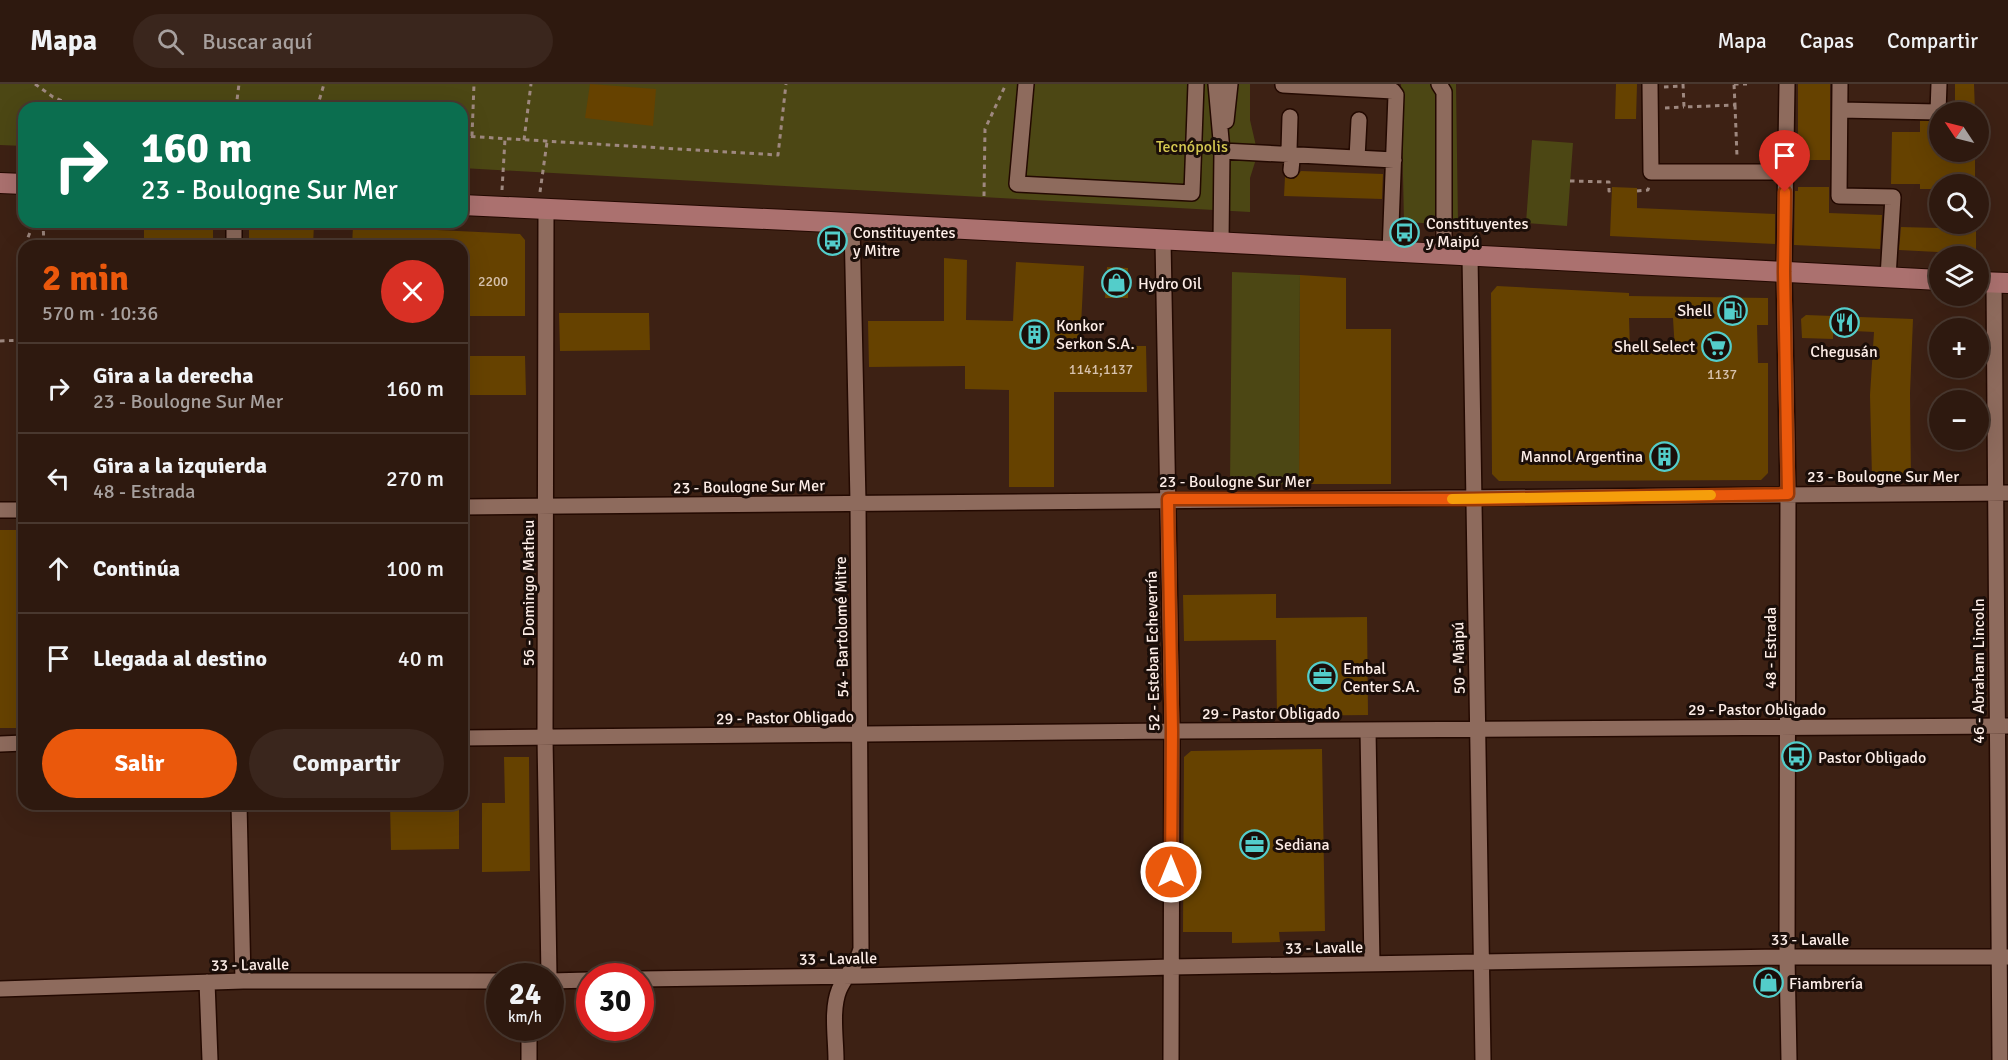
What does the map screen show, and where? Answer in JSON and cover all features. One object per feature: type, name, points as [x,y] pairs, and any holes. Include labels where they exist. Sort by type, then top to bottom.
[{"type":"main road","points":[[0,183],[18,184]]},
{"type":"main road","points":[[468,205],[1929,279]]},
{"type":"street","points":[[1026,84],[1017,184],[1192,193],[1196,84]]},
{"type":"street","points":[[1216,84],[1222,151],[1221,243]]},
{"type":"street","points":[[1222,151],[1230,84]]},
{"type":"street","name":"48 - Estrada","points":[[1787,84],[1784,272],[1788,494],[1787,957],[1789,1060]]},
{"type":"street","points":[[1840,84],[1839,196],[1893,197],[1888,277]]},
{"type":"street","points":[[1840,110],[1938,112],[1939,84]]},
{"type":"street","points":[[1283,85],[1393,91],[1396,95],[1390,252]]},
{"type":"street","points":[[1650,86],[1651,172],[1786,172]]},
{"type":"street","points":[[1443,87],[1444,255]]},
{"type":"street","points":[[1290,117],[1291,163]]},
{"type":"street","points":[[1357,158],[1359,120]]},
{"type":"street","points":[[1222,151],[1291,163],[1357,158],[1377,167],[1394,160]]},
{"type":"street","name":"56 - Domingo Matheu","points":[[542,209],[547,506],[545,738],[549,963]]},
{"type":"street","name":"54 - Bartolomé Mitre","points":[[836,1060],[836,1003],[840,989],[857,963],[861,949],[858,502],[852,223]]},
{"type":"street","name":"52 - Esteban Echeverría","points":[[1164,240],[1172,731],[1171,1060]]},
{"type":"street","name":"50 - Maipú","points":[[1470,256],[1484,1060]]},
{"type":"street","name":"46 - Abraham Lincoln","points":[[1994,282],[2001,493],[2003,957],[2000,1060]]},
{"type":"street","name":"23 - Boulogne Sur Mer","points":[[468,507],[2001,493]]},
{"type":"street","points":[[0,510],[18,510]]},
{"type":"street","name":"29 - Pastor Obligado","points":[[468,738],[2002,726]]},
{"type":"street","points":[[1368,730],[1372,964]]},
{"type":"street","points":[[0,744],[18,743]]},
{"type":"street","points":[[239,810],[243,981]]},
{"type":"street","name":"33 - Lavalle","points":[[654,979],[1171,967],[1787,957],[2003,957]]},
{"type":"street","name":"33 - Lavalle","points":[[0,989],[243,981],[486,981]]},
{"type":"street","points":[[207,982],[210,1060]]},
{"type":"street","points":[[528,1060],[529,1041]]},
{"type":"path","points":[[35,84],[53,98],[63,102]]},
{"type":"path","points":[[237,102],[239,84]]},
{"type":"path","points":[[319,102],[324,84]]},
{"type":"path","points":[[524,140],[531,84]]},
{"type":"path","points":[[468,136],[778,155],[786,84]]},
{"type":"path","points":[[984,196],[985,129],[1006,84]]},
{"type":"path","points":[[1738,172],[1734,84],[1747,84]]},
{"type":"path","points":[[472,136],[475,85]]},
{"type":"path","points":[[1650,86],[1683,85],[1684,107]]},
{"type":"path","points":[[1651,109],[1735,105]]},
{"type":"path","points":[[501,207],[505,139]]},
{"type":"path","points":[[542,209],[547,142]]},
{"type":"path","points":[[1570,181],[1609,183],[1609,190],[1612,190]]},
{"type":"path","points":[[0,341],[18,340]]},
{"type":"green space","name":"Tecnópolis","points":[[0,84],[1250,84],[1250,120],[1256,146],[1256,159],[1250,178],[1250,212],[468,168],[468,102],[18,102],[18,146],[0,145]]},
{"type":"green space","points":[[1401,84],[1456,84],[1458,225],[1404,222]]},
{"type":"green space","points":[[1532,140],[1573,143],[1567,226],[1526,223]]},
{"type":"green space","points":[[1232,272],[1300,275],[1299,484],[1230,485]]},
{"type":"building","points":[[590,84],[656,89],[653,126],[585,118]]},
{"type":"building","points":[[1616,84],[1637,84],[1636,119],[1615,119]]},
{"type":"building","points":[[1798,84],[1830,84],[1830,160],[1798,160]]},
{"type":"building","points":[[1955,84],[1974,84],[1975,102],[1955,102]]},
{"type":"building","points":[[1920,121],[1929,121],[1929,162],[1975,162],[1975,174],[1929,174],[1929,189],[1920,189],[1920,184],[1891,184],[1892,132],[1920,132]]},
{"type":"building","points":[[1301,171],[1383,174],[1382,199],[1284,196],[1285,177],[1294,179]]},
{"type":"building","points":[[1612,187],[1637,188],[1637,208],[1775,214],[1775,244],[1610,236]]},
{"type":"building","points":[[1798,187],[1829,187],[1829,213],[1882,215],[1880,249],[1794,245],[1795,191],[1798,191]]},
{"type":"building","points":[[1901,227],[1929,228],[1929,234],[1976,234],[1976,246],[1929,246],[1929,252],[1899,250]]},
{"type":"building","points":[[144,228],[213,228],[213,240],[144,240]]},
{"type":"building","points":[[249,228],[314,228],[313,240],[249,240]]},
{"type":"building","points":[[353,228],[520,234],[525,240],[525,316],[468,316],[468,240],[352,240]]},
{"type":"building","points":[[944,258],[967,260],[966,320],[1013,321],[1016,262],[1084,266],[1080,346],[1146,346],[1147,392],[1054,392],[1054,487],[1009,487],[1009,390],[965,389],[965,366],[869,367],[868,321],[944,321]]},
{"type":"building","name":"Hydro Oil","points":[[1107,267],[1128,268],[1128,298],[1105,298]]},
{"type":"building","points":[[1300,275],[1346,278],[1346,329],[1391,329],[1391,484],[1299,484]]},
{"type":"building","points":[[1497,286],[1629,293],[1629,296],[1768,298],[1768,325],[1757,325],[1758,363],[1768,363],[1768,473],[1761,480],[1499,481],[1492,474],[1491,293]],"holes":[[[1629,318],[1673,318],[1675,351],[1630,350]]]},
{"type":"building","points":[[559,313],[649,313],[650,350],[560,351]]},
{"type":"building","points":[[1806,315],[1913,319],[1910,393],[1911,478],[1872,478],[1870,395],[1874,332],[1833,330],[1833,339],[1802,338],[1801,319]]},
{"type":"building","points":[[468,356],[525,356],[526,395],[468,395]]},
{"type":"building","points":[[0,530],[18,530],[18,728],[0,728]]},
{"type":"building","name":"Embal Center S.A.","points":[[1276,594],[1276,618],[1367,617],[1368,715],[1277,716],[1276,640],[1184,641],[1183,595]]},
{"type":"building","name":"Sediana","points":[[1322,749],[1325,931],[1279,932],[1280,942],[1232,943],[1232,932],[1183,932],[1184,757],[1191,751]]},
{"type":"building","points":[[504,757],[529,757],[530,871],[482,872],[482,803],[505,803]]},
{"type":"building","points":[[390,810],[459,810],[459,849],[391,850]]},
{"type":"slow traffic","points":[[1452,499],[1711,495]]},
{"type":"place","name":"Constituyentes y Maipú","points":[[1405,232]]},
{"type":"place","name":"Constituyentes y Mitre","points":[[832,241]]},
{"type":"place","name":"Hydro Oil","points":[[1117,283]]},
{"type":"place","name":"Shell","points":[[1733,310]]},
{"type":"place","name":"Chegusán","points":[[1844,323]]},
{"type":"place","name":"Konkor Serkon S.A.","points":[[1035,334]]},
{"type":"place","name":"Shell Select","points":[[1716,346]]},
{"type":"place","name":"Mannol Argentina","points":[[1664,456]]},
{"type":"place","name":"Embal Center S.A.","points":[[1322,677]]},
{"type":"place","name":"Pastor Obligado","points":[[1797,757]]},
{"type":"place","name":"Sediana","points":[[1254,844]]},
{"type":"place","name":"Fiambrería","points":[[1768,983]]},
{"type":"route","points":[[1171,872],[1172,731],[1168,499],[1473,499],[1788,494],[1785,192]]}]
